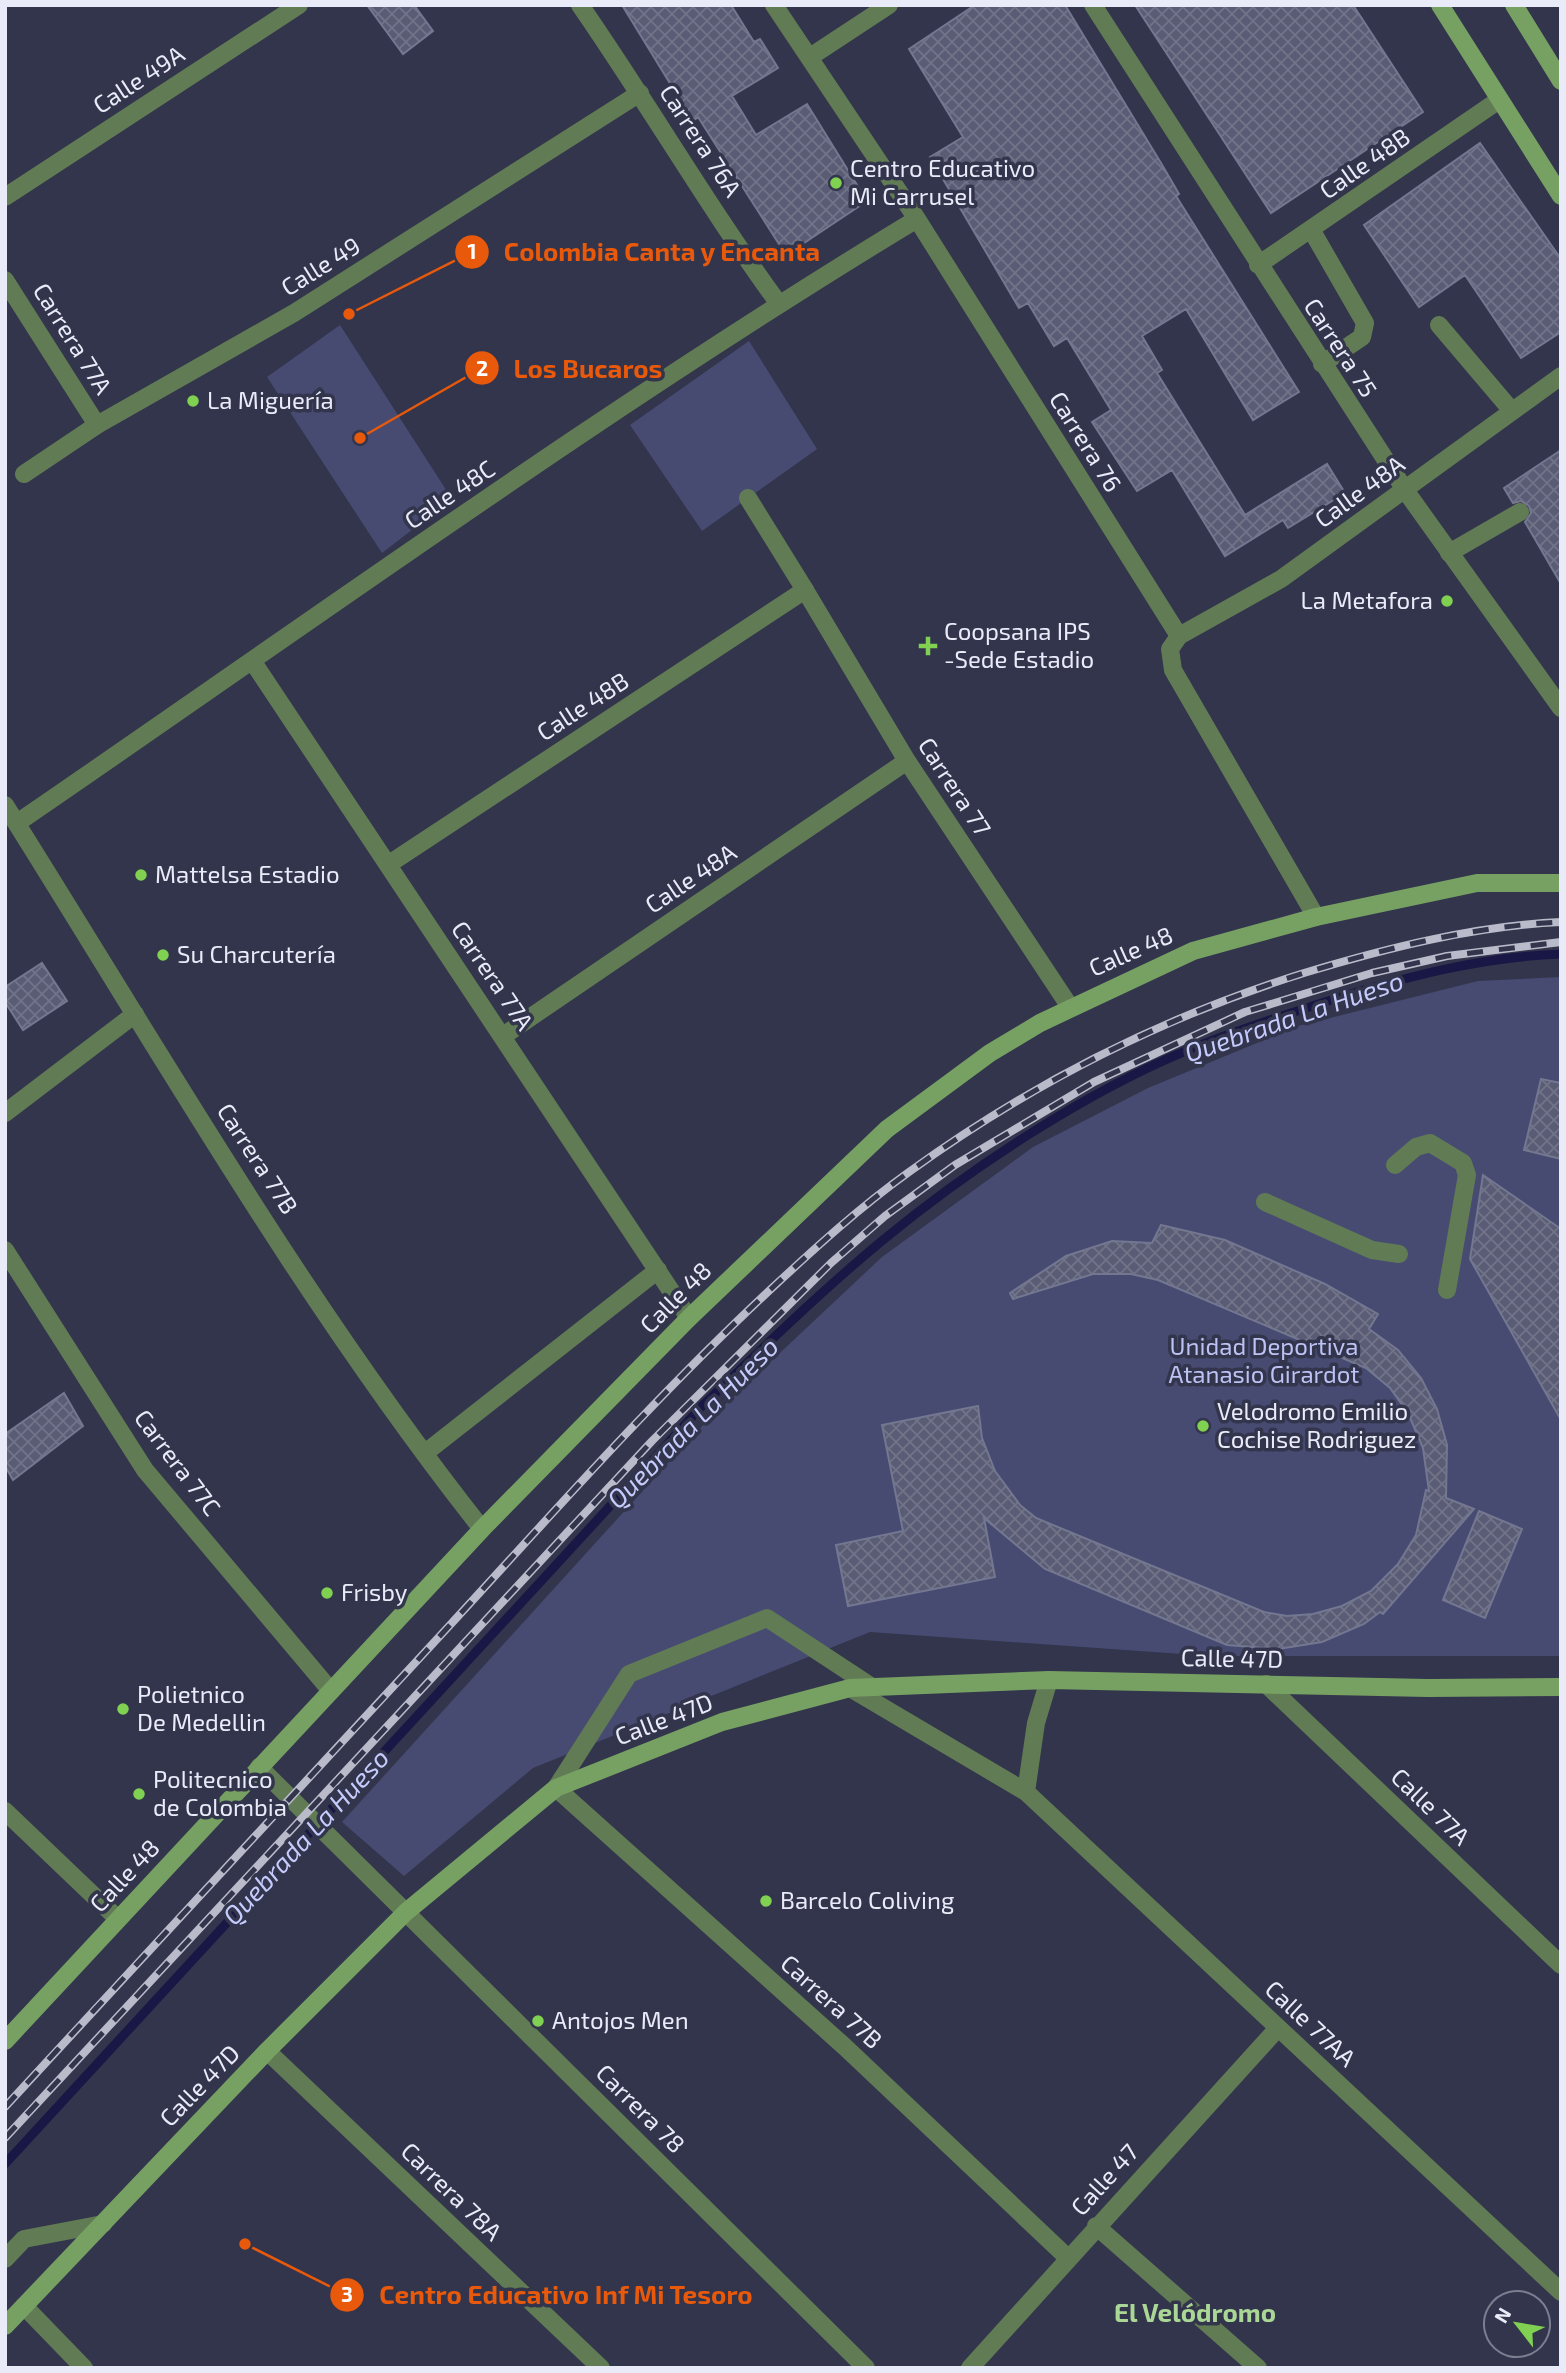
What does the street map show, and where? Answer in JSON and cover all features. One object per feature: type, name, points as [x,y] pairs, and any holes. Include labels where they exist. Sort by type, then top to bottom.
[{"type":"main road","points":[[1440,5],[1561,196]]},
{"type":"main road","points":[[1514,5],[1561,81]]},
{"type":"main road","name":"Calle 48","points":[[5,2041],[482,1529],[689,1318],[887,1129],[989,1054],[1070,1007],[1193,951],[1316,917],[1477,883],[1561,883]]},
{"type":"main road","name":"Calle 47D","points":[[5,2326],[267,2051],[406,1912],[556,1788],[722,1723],[850,1688],[1049,1680],[1561,1687]]},
{"type":"street","name":"Calle 49A","points":[[5,197],[299,5]]},
{"type":"street","name":"Carrera 76A","points":[[580,5],[746,259],[779,304]]},
{"type":"street","name":"Carrera 76","points":[[774,5],[917,219],[1179,636]]},
{"type":"street","points":[[810,57],[889,5]]},
{"type":"street","name":"Carrera 75","points":[[1093,5],[1405,490],[1561,708]]},
{"type":"street","name":"Calle 49","points":[[24,474],[97,425],[294,313],[640,93]]},
{"type":"street","name":"Calle 48B","points":[[1258,265],[1312,231],[1499,100]]},
{"type":"street","name":"Calle 48C","points":[[17,823],[664,378],[917,219]]},
{"type":"street","points":[[1312,231],[1365,323],[1362,337],[1322,364]]},
{"type":"street","name":"Carrera 77A","points":[[5,280],[97,425]]},
{"type":"street","points":[[1439,325],[1512,411]]},
{"type":"street","name":"Calle 48A","points":[[1179,636],[1281,579],[1561,376]]},
{"type":"street","name":"Carrera 77","points":[[748,498],[907,761],[1070,1007]]},
{"type":"street","points":[[1449,553],[1520,512]]},
{"type":"street","name":"Calle 48B","points":[[388,864],[805,590]]},
{"type":"street","points":[[1179,636],[1170,649],[1173,670],[1316,917]]},
{"type":"street","name":"Carrera 77A","points":[[253,662],[689,1318]]},
{"type":"street","name":"Calle 48A","points":[[503,1036],[907,761]]},
{"type":"street","name":"Carrera 77B","points":[[5,805],[316,1297],[425,1453],[482,1529]]},
{"type":"street","points":[[5,1113],[135,1014]]},
{"type":"street","points":[[1395,1165],[1416,1147],[1430,1143],[1463,1163],[1467,1175],[1447,1290]]},
{"type":"street","points":[[1265,1202],[1372,1250],[1399,1254]]},
{"type":"street","name":"Carrera 77C","points":[[5,1250],[145,1470],[331,1691]]},
{"type":"street","name":"Calle 48","points":[[425,1453],[659,1270]]},
{"type":"street","points":[[556,1788],[629,1674],[767,1618],[872,1687]]},
{"type":"street","points":[[1026,1793],[1036,1723],[1049,1680]]},
{"type":"street","name":"Calle 77A","points":[[1266,1684],[1561,1965]]},
{"type":"street","name":"Calle 77AA","points":[[850,1688],[1026,1793],[1561,2292]]},
{"type":"street","name":"Carrera 78","points":[[259,1767],[866,2368]]},
{"type":"street","name":"Carrera 77B","points":[[556,1788],[845,2047],[1068,2258]]},
{"type":"street","points":[[5,1811],[118,1919]]},
{"type":"street","name":"Calle 47","points":[[970,2368],[1096,2225],[1278,2028]]},
{"type":"street","name":"Carrera 78A","points":[[267,2051],[601,2368]]},
{"type":"street","points":[[5,2259],[24,2239],[103,2224]]},
{"type":"street","points":[[1096,2225],[1258,2368]]},
{"type":"street","points":[[24,2306],[83,2368]]},
{"type":"green space","points":[[340,325],[452,499],[382,553],[267,377]]},
{"type":"green space","points":[[749,341],[817,449],[702,531],[630,425]]},
{"type":"green space","name":"Unidad Deportiva Atanasio Girardot","points":[[1561,977],[1561,1656],[1210,1656],[870,1632],[533,1768],[404,1876],[342,1822],[698,1430],[882,1257],[1033,1147],[1148,1088],[1298,1026],[1478,981]]},
{"type":"building","points":[[367,5],[414,5],[433,31],[403,54]]},
{"type":"building","points":[[622,5],[731,5],[754,42],[760,39],[778,68],[732,96],[756,135],[807,104],[867,201],[786,255],[698,117],[693,121]]},
{"type":"building","points":[[975,5],[1065,5],[1161,163],[1179,194],[1176,196],[1299,392],[1253,420],[1186,309],[1142,336],[1162,370],[1157,373],[1245,515],[1327,464],[1345,493],[1288,528],[1283,520],[1225,556],[1172,470],[1137,491],[1092,422],[1111,410],[1067,338],[1054,346],[1028,303],[1019,308],[930,157],[963,137],[909,49]]},
{"type":"building","points":[[1135,5],[1353,5],[1423,112],[1271,213]]},
{"type":"building","points":[[1480,143],[1561,259],[1561,332],[1521,358],[1465,275],[1419,307],[1364,225]]},
{"type":"building","points":[[1561,450],[1561,584],[1525,522],[1531,513],[1529,506],[1521,501],[1513,503],[1504,488]]},
{"type":"building","points":[[42,963],[67,1001],[23,1030],[5,1002],[5,987]]},
{"type":"building","points":[[1541,1079],[1561,1083],[1561,1159],[1524,1150]]},
{"type":"building","points":[[1483,1175],[1561,1229],[1561,1420],[1470,1259]]},
{"type":"building","points":[[1161,1225],[1225,1240],[1325,1284],[1378,1314],[1369,1329],[1398,1350],[1421,1378],[1437,1409],[1447,1445],[1446,1498],[1474,1509],[1383,1614],[1380,1612],[1364,1624],[1322,1642],[1278,1649],[1227,1645],[1045,1569],[984,1518],[995,1577],[848,1606],[836,1545],[903,1531],[882,1425],[978,1406],[982,1438],[995,1471],[1020,1505],[1036,1518],[1264,1612],[1287,1616],[1313,1614],[1342,1606],[1371,1591],[1398,1564],[1416,1535],[1426,1490],[1429,1491],[1423,1448],[1408,1413],[1390,1388],[1366,1368],[1158,1280],[1131,1274],[1093,1274],[1013,1299],[1010,1293],[1066,1256],[1112,1241],[1152,1243]]},
{"type":"building","points":[[64,1393],[83,1426],[13,1480],[5,1466],[5,1434]]},
{"type":"building","points":[[1479,1511],[1522,1529],[1485,1618],[1443,1600]]},
{"type":"waterway","name":"Quebrada La Hueso","points":[[5,2164],[703,1405],[837,1280],[917,1213],[990,1160],[1068,1110],[1188,1050],[1293,1012],[1414,976],[1501,959],[1561,954]]},
{"type":"railway","points":[[5,2107],[647,1412],[771,1289],[838,1228],[891,1185],[955,1140],[1050,1082],[1099,1056],[1200,1010],[1304,973],[1399,947],[1463,933],[1561,922]]},
{"type":"railway","points":[[5,2138],[652,1441],[831,1263],[885,1216],[955,1165],[1094,1082],[1245,1012],[1372,973],[1447,956],[1561,942]]},
{"type":"place","name":"Centro Educativo Mi Carrusel","points":[[836,183]]},
{"type":"place","name":"Colombia Canta y Encanta","points":[[349,314]]},
{"type":"place","name":"La Miguería","points":[[193,401]]},
{"type":"place","name":"Los Bucaros","points":[[360,438]]},
{"type":"place","name":"La Metafora","points":[[1447,601]]},
{"type":"place","name":"Coopsana IPS -Sede Estadio","points":[[928,646]]},
{"type":"place","name":"Mattelsa Estadio","points":[[141,875]]},
{"type":"place","name":"Su Charcutería","points":[[163,955]]},
{"type":"place","name":"Velodromo Emilio Cochise Rodriguez","points":[[1203,1426]]},
{"type":"place","name":"Frisby","points":[[327,1593]]},
{"type":"place","name":"Polietnico De Medellin","points":[[123,1709]]},
{"type":"place","name":"Politecnico de Colombia","points":[[139,1794]]},
{"type":"place","name":"Barcelo Coliving","points":[[766,1901]]},
{"type":"place","name":"Antojos Men","points":[[538,2021]]},
{"type":"place","name":"Centro Educativo Inf Mi Tesoro","points":[[245,2244]]},
{"type":"district","name":"El Velódromo","points":[[1195,2313]]}]
